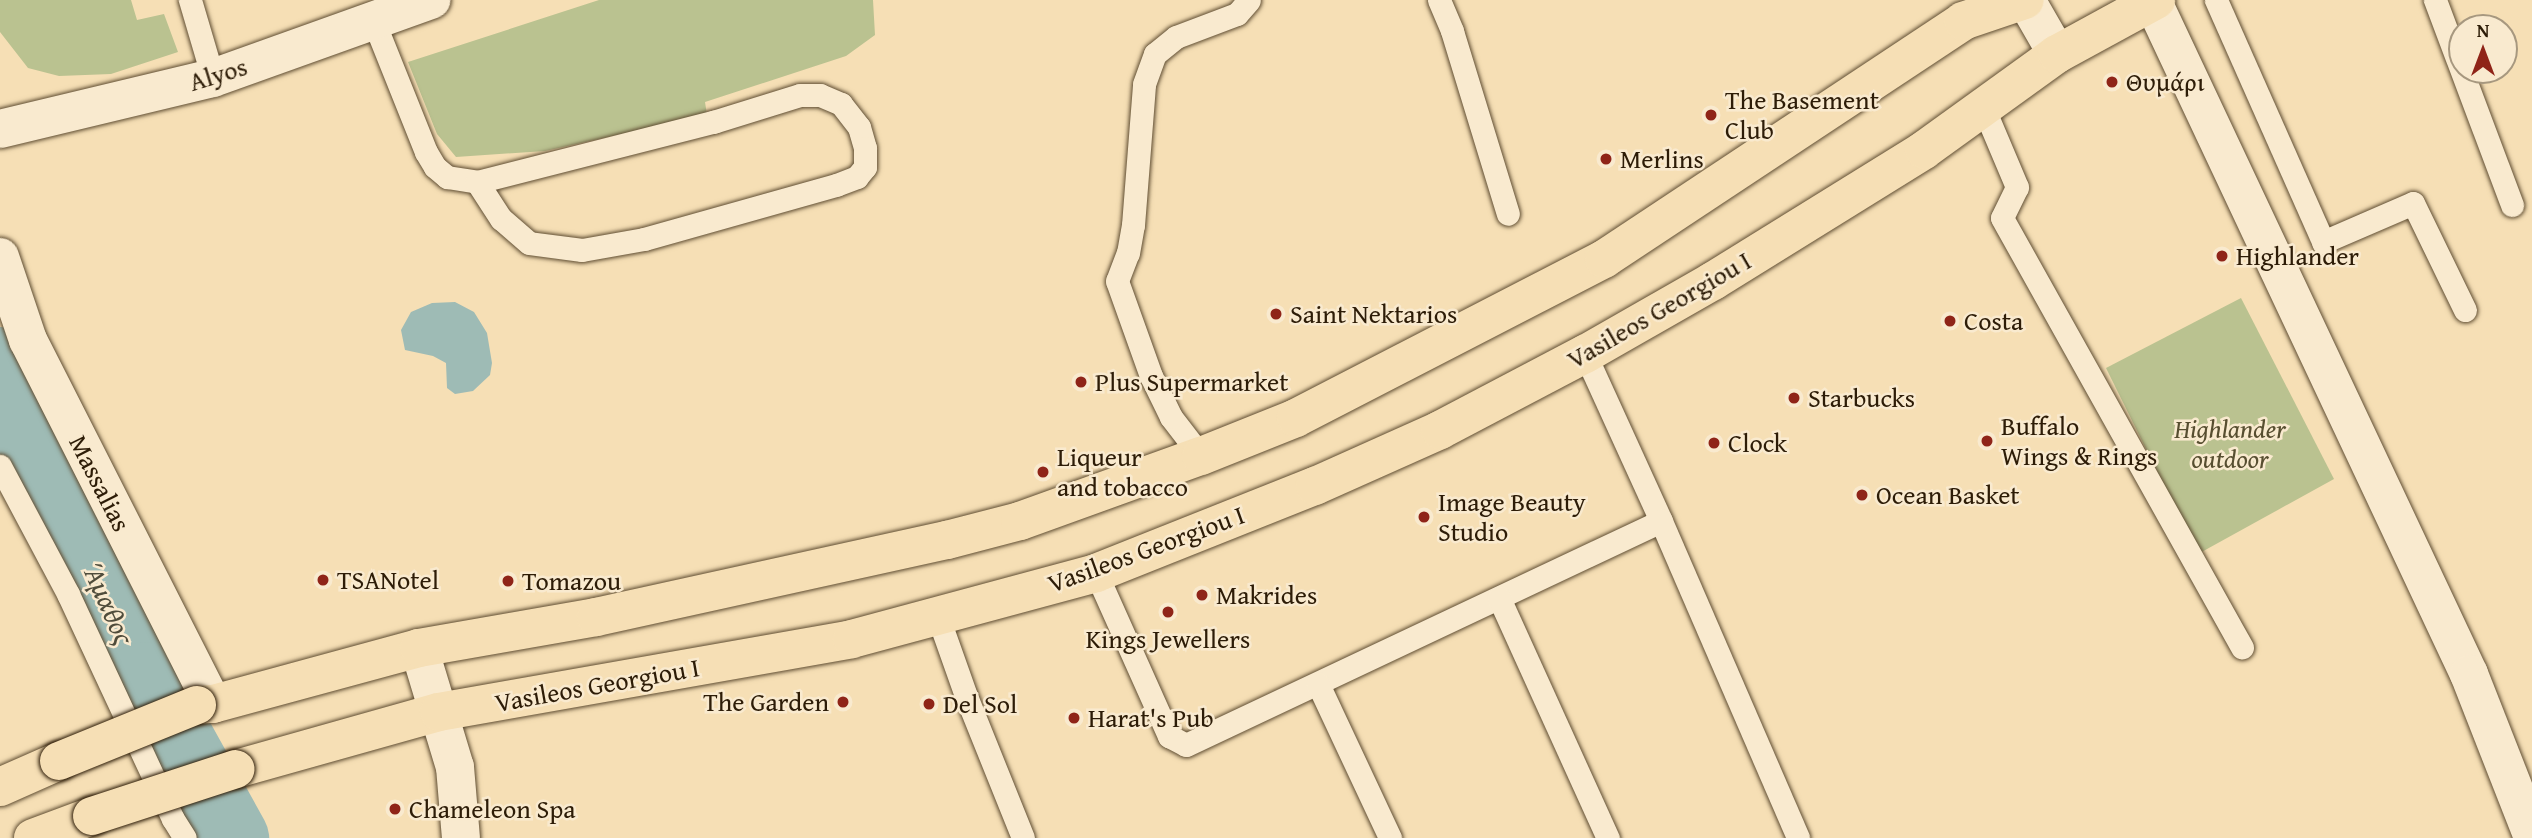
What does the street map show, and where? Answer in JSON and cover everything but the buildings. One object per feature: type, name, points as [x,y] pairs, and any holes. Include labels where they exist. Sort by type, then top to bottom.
[{"type":"main road","points":[[0,787],[205,704],[419,648],[596,617],[947,540],[1020,521],[1201,456],[1296,418],[1604,259],[1964,21],[2026,0]]},
{"type":"main road","name":"Vasileos Georgiou I","points":[[33,838],[236,769],[439,712],[852,639],[1096,573],[1315,486],[1440,430],[1585,354],[1713,281],[1984,109],[2057,54],[2154,1]]},
{"type":"street","name":"Alyos","points":[[0,130],[214,78],[431,0]]},
{"type":"street","points":[[2026,0],[2057,54]]},
{"type":"street","points":[[2154,1],[2469,674],[2532,835]]},
{"type":"street","name":"Massalias","points":[[0,257],[29,340],[205,704]]},
{"type":"street","points":[[419,648],[455,767],[461,838]]},
{"type":"lane","points":[[190,0],[214,78]]},
{"type":"lane","points":[[1201,456],[1171,417],[1152,376],[1117,281],[1128,253],[1133,225],[1144,84],[1156,54],[1176,37],[1237,14],[1249,0]]},
{"type":"lane","points":[[1438,0],[1452,31],[1508,214]]},
{"type":"lane","points":[[2216,0],[2323,242],[2413,203],[2465,310]]},
{"type":"lane","points":[[2435,0],[2512,205]]},
{"type":"lane","points":[[374,22],[435,167],[447,177],[477,182],[713,122],[800,95],[820,95],[841,104],[859,127],[865,148],[865,167],[857,177],[847,181],[644,239],[582,250],[529,243],[501,219],[477,182]]},
{"type":"lane","points":[[1984,109],[2017,187],[2002,218],[2242,647]]},
{"type":"lane","points":[[1585,354],[1661,521],[1798,838]]},
{"type":"lane","points":[[0,466],[80,616],[173,819],[186,838]]},
{"type":"lane","points":[[1096,573],[1169,736],[1186,745],[1661,521]]},
{"type":"lane","points":[[1499,598],[1608,838]]},
{"type":"lane","points":[[937,614],[966,696],[1023,838]]},
{"type":"lane","points":[[1318,684],[1391,838]]},
{"type":"green space","points":[[0,0],[131,0],[137,20],[164,14],[178,52],[111,74],[59,76],[28,68],[0,32]]},
{"type":"green space","points":[[599,0],[873,0],[875,35],[846,56],[705,102],[707,115],[545,151],[456,157],[437,134],[408,62]]},
{"type":"green space","name":"Highlander outdoor","points":[[2241,298],[2334,479],[2198,554],[2106,368]]},
{"type":"water","points":[[455,302],[474,312],[487,333],[492,363],[490,375],[473,391],[455,394],[447,388],[446,363],[433,356],[405,350],[401,330],[411,312],[432,303]]},
{"type":"waterway","name":"Άμαθος","points":[[0,364],[143,679],[231,838]]},
{"type":"place","name":"Θυμάρι","points":[[2112,82]]},
{"type":"place","name":"The Basement Club","points":[[1711,115]]},
{"type":"place","name":"Merlins","points":[[1606,159]]},
{"type":"place","name":"Highlander","points":[[2222,256]]},
{"type":"place","name":"Saint Nektarios","points":[[1276,314]]},
{"type":"place","name":"Costa","points":[[1950,321]]},
{"type":"place","name":"Plus Supermarket","points":[[1081,382]]},
{"type":"place","name":"Starbucks","points":[[1794,398]]},
{"type":"place","name":"Buffalo Wings & Rings","points":[[1987,441]]},
{"type":"place","name":"Clock","points":[[1714,443]]},
{"type":"place","name":"Liqueur and tobacco","points":[[1043,472]]},
{"type":"place","name":"Ocean Basket","points":[[1862,495]]},
{"type":"place","name":"Image Beauty Studio","points":[[1424,517]]},
{"type":"place","name":"TSANotel","points":[[323,580]]},
{"type":"place","name":"Tomazou","points":[[508,581]]},
{"type":"place","name":"Makrides","points":[[1202,595]]},
{"type":"place","name":"Kings Jewellers","points":[[1168,612]]},
{"type":"place","name":"The Garden","points":[[843,702]]},
{"type":"place","name":"Del Sol","points":[[929,704]]},
{"type":"place","name":"Harat's Pub","points":[[1074,718]]},
{"type":"place","name":"Chameleon Spa","points":[[395,809]]}]
